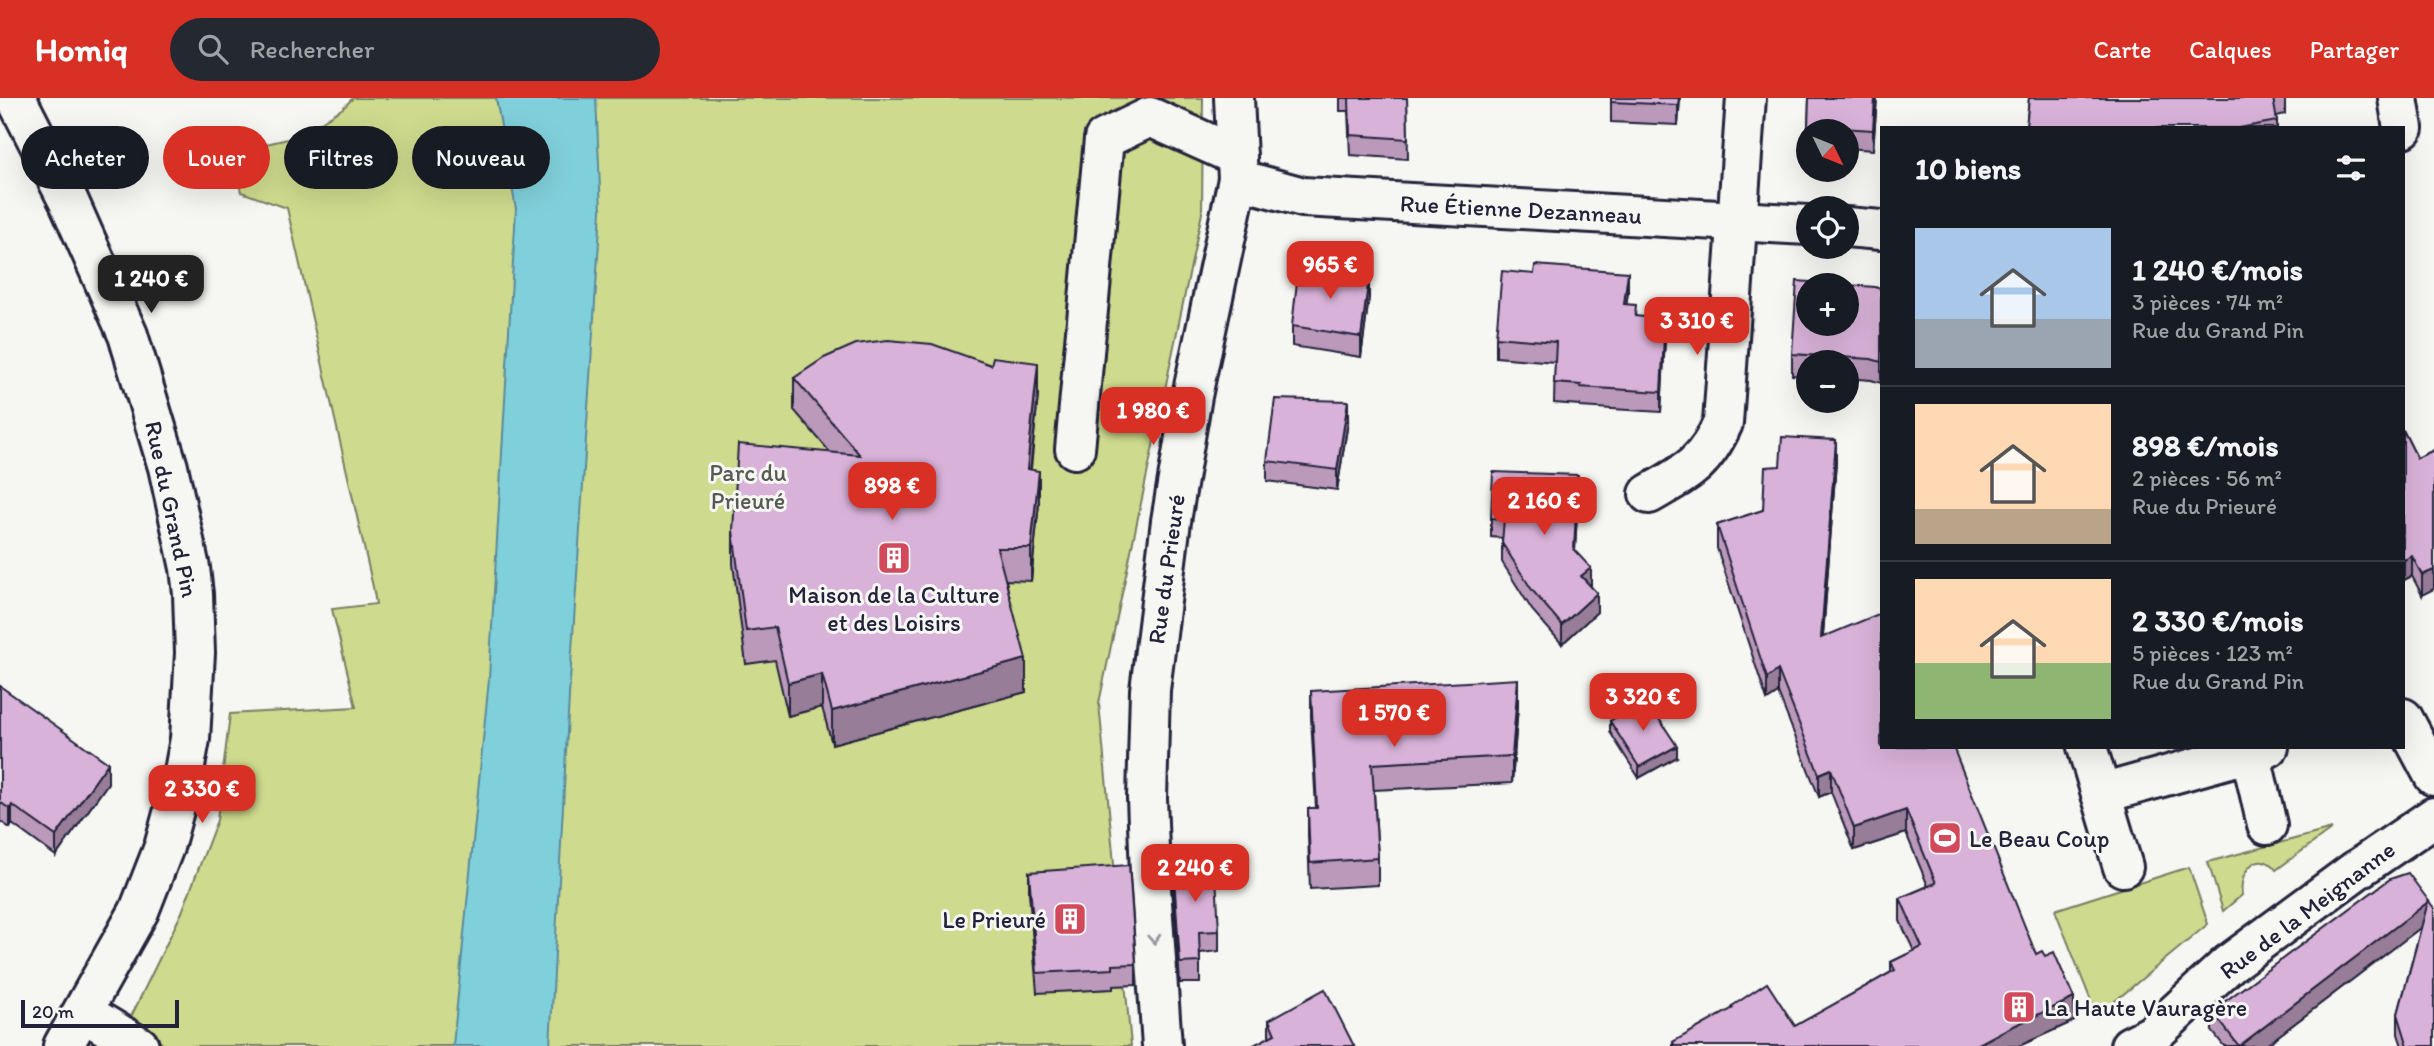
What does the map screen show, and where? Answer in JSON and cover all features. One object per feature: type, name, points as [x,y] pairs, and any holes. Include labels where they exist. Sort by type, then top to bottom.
[{"type":"street","name":"Rue du Grand Pin","points":[[16,98],[69,202],[128,335],[168,467],[193,594],[194,695],[190,739],[174,814],[153,879],[139,911],[63,1046]]},
{"type":"street","name":"Rue du Prieuré","points":[[1162,1046],[1147,798],[1150,690],[1171,521],[1192,396],[1238,167],[1234,98]]},
{"type":"street","points":[[1649,494],[1693,468],[1710,449],[1723,423],[1746,98]]},
{"type":"street","points":[[2399,98],[2402,126]]},
{"type":"street","name":"Rue Étienne Dezanneau","points":[[1075,449],[1104,139],[1150,117],[1238,167],[1303,197],[1796,224]]},
{"type":"street","points":[[1859,228],[1880,229]]},
{"type":"street","points":[[2405,722],[2434,776]]},
{"type":"street","points":[[2088,749],[2123,867]]},
{"type":"street","points":[[2101,794],[2256,749],[2267,825]]},
{"type":"street","name":"Rue de la Meignanne","points":[[2148,1042],[2229,964],[2434,817]]},
{"type":"street","points":[[83,1012],[139,1046]]},
{"type":"green space","name":"Parc du Prieuré","points":[[353,98],[1203,98],[1202,213],[1099,703],[1131,1046],[166,1046],[129,1021],[182,912],[217,820],[230,714],[356,707],[332,609],[376,604],[373,587],[287,208],[241,192],[240,189],[270,189],[270,143],[284,140],[284,189],[398,189],[398,126],[314,126],[343,108]]},
{"type":"green space","points":[[2332,829],[2276,870],[2263,861],[2251,865],[2243,878],[2242,895],[2223,911],[2208,862]]},
{"type":"green space","points":[[2189,867],[2208,924],[2097,1016],[2055,910]]},
{"type":"water","points":[[496,98],[596,98],[601,211],[569,696],[550,1046],[453,1046],[489,679],[516,209],[512,189],[550,189],[550,126],[501,126]]},
{"type":"building","points":[[1349,98],[1407,98],[1408,139],[1350,135]]},
{"type":"building","points":[[1611,98],[1679,98],[1678,105],[1611,102]]},
{"type":"building","points":[[1809,98],[1875,98],[1873,130],[1859,129],[1859,119],[1808,119]]},
{"type":"building","points":[[2029,98],[2273,98],[2277,121],[2250,126],[2026,126]]},
{"type":"building","points":[[1299,264],[1369,277],[1361,337],[1292,326]]},
{"type":"building","points":[[1535,265],[1628,272],[1624,304],[1636,305],[1635,316],[1665,319],[1661,392],[1554,383],[1556,342],[1496,337],[1502,271],[1534,274]]},
{"type":"building","points":[[1859,286],[1880,289],[1880,362],[1859,358],[1859,350],[1796,350],[1796,354],[1792,354],[1796,296],[1796,336],[1859,336]]},
{"type":"building","name":"Maison de la Culture et des Loisirs","points":[[888,340],[932,344],[991,365],[993,357],[1038,363],[1027,469],[1039,471],[1031,548],[997,548],[1026,659],[832,711],[822,674],[788,683],[775,627],[746,631],[733,531],[738,444],[860,455],[794,378],[824,358],[856,344]]},
{"type":"building","points":[[1275,399],[1348,401],[1337,470],[1267,461]]},
{"type":"building","points":[[2405,434],[2417,458],[2434,450],[2434,570],[2422,575],[2412,556],[2405,560]]},
{"type":"building","points":[[1782,437],[1836,440],[1821,638],[1880,613],[1880,749],[1954,749],[2036,954],[2042,951],[2045,956],[2054,952],[2074,998],[1975,1046],[1675,1046],[1673,1042],[1733,1008],[1732,1006],[1767,983],[1795,1026],[1895,970],[1891,962],[1922,947],[1900,898],[1936,883],[1906,810],[1854,828],[1831,769],[1819,774],[1778,670],[1767,678],[1717,525],[1763,510],[1765,467],[1780,466]]},
{"type":"building","points":[[1493,472],[1578,475],[1574,550],[1591,568],[1581,576],[1597,593],[1562,625],[1532,590],[1502,543],[1504,519],[1491,518]]},
{"type":"building","points":[[1518,679],[1512,756],[1372,764],[1378,858],[1310,863],[1308,808],[1317,808],[1311,691]]},
{"type":"building","points":[[0,686],[108,763],[56,836],[12,805],[10,809],[0,802]]},
{"type":"building","points":[[1646,699],[1677,746],[1639,767],[1610,721]]},
{"type":"building","points":[[1215,857],[1219,931],[1199,932],[1200,962],[1180,963],[1173,862],[1175,859]]},
{"type":"building","name":"Le Prieuré","points":[[1129,865],[1136,964],[1113,965],[1113,969],[1037,973],[1029,872]]},
{"type":"building","points":[[2408,873],[2434,908],[2434,1046],[2408,1046],[2398,1014],[2428,902],[2239,1046],[2212,1011],[2390,879]]},
{"type":"building","points":[[1325,989],[1354,1046],[1252,1046],[1275,1034],[1269,1020]]},
{"type":"place","name":"Maison de la Culture et des Loisirs","points":[[894,558]]},
{"type":"place","name":"Le Beau Coup","points":[[1945,838]]},
{"type":"place","name":"Le Prieuré","points":[[1070,919]]},
{"type":"place","name":"La Haute Vauragère","points":[[2019,1007]]}]
